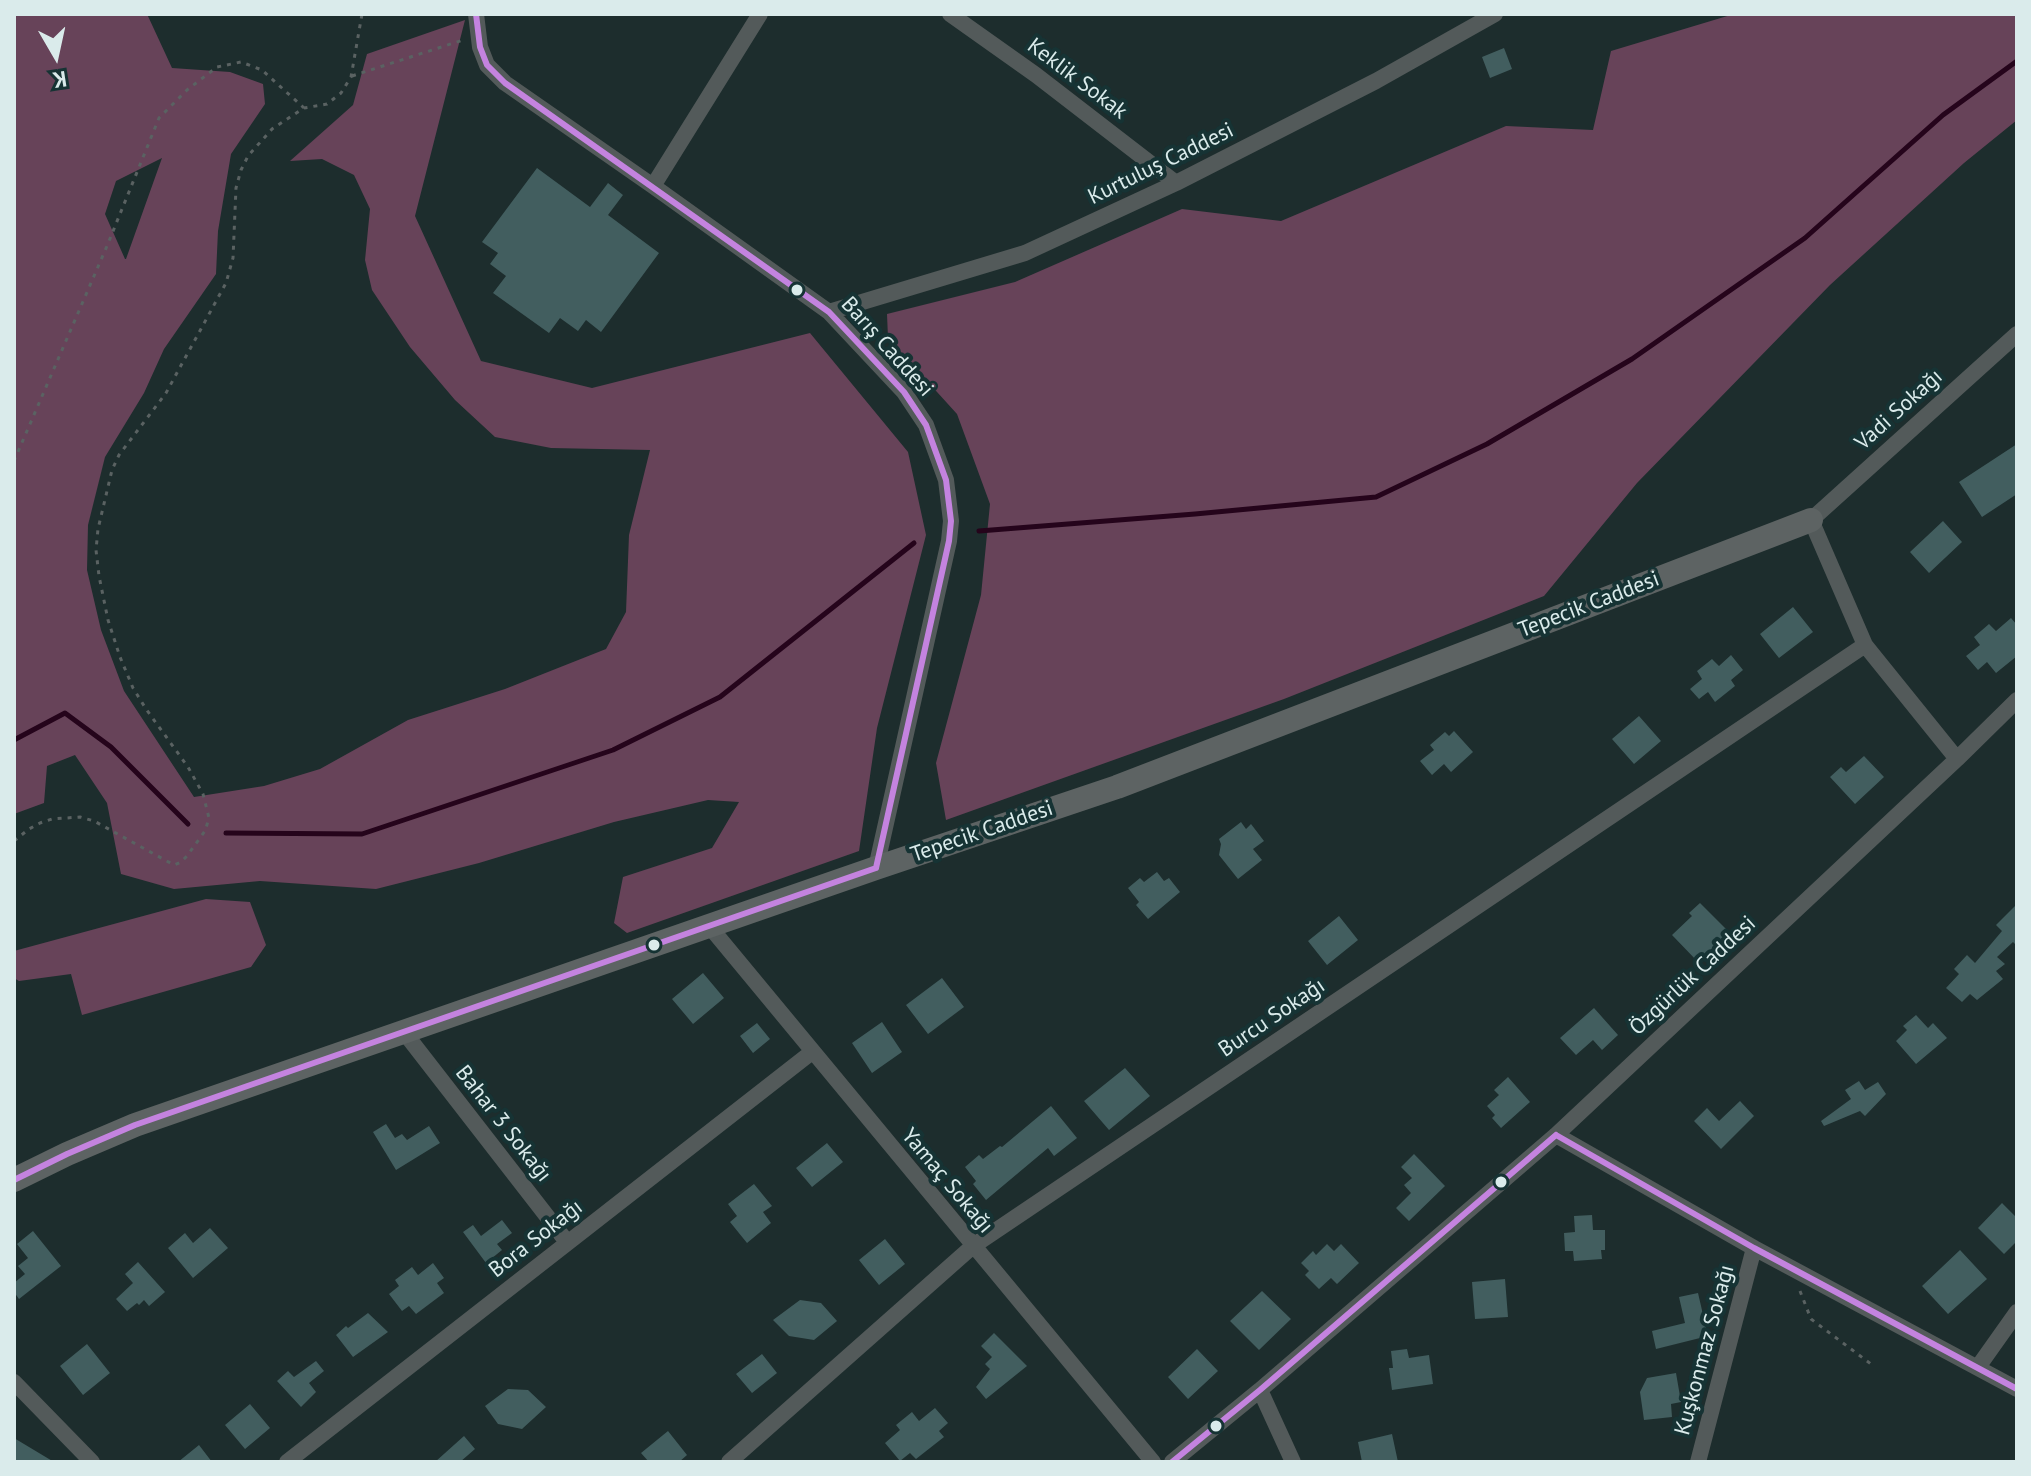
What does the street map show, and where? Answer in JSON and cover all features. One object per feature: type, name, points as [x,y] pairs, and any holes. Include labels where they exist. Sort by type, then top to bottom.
[{"type":"street","name":"Barış Caddesi","points":[[476,14],[480,47],[487,65],[505,83],[829,312],[904,392],[926,425],[943,470],[951,521],[949,541],[876,868]]},
{"type":"street","points":[[653,186],[760,14]]},
{"type":"street","name":"Keklik Sokak","points":[[950,14],[1036,75],[1176,183]]},
{"type":"street","name":"Kurtuluş Caddesi","points":[[829,312],[1025,253],[1176,183],[1376,81],[1495,14]]},
{"type":"street","name":"Vadi Sokağı","points":[[1811,520],[2017,334]]},
{"type":"street","points":[[1811,520],[1865,645],[1957,759]]},
{"type":"street","name":"Tepecik Caddesi","points":[[14,1180],[135,1125],[1117,787],[1811,520]]},
{"type":"street","name":"Burcu Sokağı","points":[[729,1462],[973,1246],[1865,645]]},
{"type":"street","name":"Özgürlük Caddesi","points":[[1172,1462],[1556,1135],[2017,700]]},
{"type":"street","name":"Yamaç Sokağı","points":[[710,927],[1153,1462]]},
{"type":"street","name":"Bahar 3 Sokağı","points":[[404,1032],[567,1242]]},
{"type":"street","name":"Bora Sokağı","points":[[287,1462],[812,1052]]},
{"type":"street","points":[[1556,1135],[1754,1248],[2017,1389]]},
{"type":"street","name":"Kuşkonmaz Sokağı","points":[[1698,1462],[1754,1248]]},
{"type":"street","points":[[1978,1367],[2017,1312]]},
{"type":"street","points":[[14,1382],[92,1462]]},
{"type":"street","points":[[1260,1390],[1293,1462]]},
{"type":"path","points":[[14,841],[40,823],[80,817],[94,821],[174,865],[187,856],[205,831],[209,818],[203,794],[140,698],[120,657],[99,576],[96,539],[108,482],[119,455],[166,393],[226,283],[233,258],[236,188],[248,156],[272,129],[304,108],[327,104],[341,93],[351,77],[362,14]]},
{"type":"path","points":[[351,77],[478,35]]},
{"type":"path","points":[[14,461],[159,118],[187,90],[217,67],[241,62],[262,70],[304,108]]},
{"type":"path","points":[[1792,1268],[1811,1319],[1871,1364]]},
{"type":"shaded area","points":[[14,14],[147,14],[172,68],[230,72],[263,84],[265,104],[231,154],[218,231],[216,274],[164,349],[144,393],[105,457],[88,525],[87,570],[101,630],[124,691],[194,797],[264,786],[320,769],[408,720],[505,689],[606,649],[626,612],[629,535],[650,450],[551,448],[495,437],[455,400],[410,347],[372,290],[365,260],[370,209],[354,175],[322,159],[290,161],[353,105],[367,54],[465,20],[415,216],[481,361],[592,388],[810,333],[908,452],[926,535],[877,728],[859,851],[627,933],[614,923],[623,877],[712,848],[739,802],[708,800],[614,822],[479,863],[376,889],[260,881],[174,889],[121,874],[107,803],[75,755],[47,766],[44,803],[14,814]],"holes":[[[162,158],[126,259],[105,214],[116,181]]]},
{"type":"shaded area","points":[[1734,14],[2017,14],[2017,120],[1964,163],[1830,285],[1637,483],[1544,596],[1284,699],[946,820],[936,763],[981,595],[990,504],[957,414],[888,338],[887,314],[1015,282],[1182,209],[1281,221],[1506,126],[1593,130],[1611,51]]},
{"type":"shaded area","points":[[206,899],[250,902],[266,945],[251,967],[82,1015],[71,974],[19,981],[14,978],[14,951]]},
{"type":"building","points":[[1504,48],[1512,69],[1490,78],[1482,57]]},
{"type":"building","points":[[537,168],[590,207],[608,183],[623,195],[608,215],[659,253],[601,332],[586,320],[578,331],[560,318],[549,333],[493,293],[506,276],[490,264],[498,253],[482,242]]},
{"type":"building","points":[[2017,444],[2017,494],[1982,517],[1959,482]]},
{"type":"building","points":[[1943,521],[1962,542],[1929,573],[1910,552]]},
{"type":"building","points":[[1793,607],[1813,632],[1779,658],[1760,634]]},
{"type":"building","points":[[2011,618],[2017,625],[2017,656],[1996,673],[1987,662],[1978,670],[1966,656],[1980,645],[1974,637],[1989,624],[1996,631]]},
{"type":"building","points":[[1731,655],[1743,670],[1731,680],[1735,686],[1715,702],[1708,692],[1699,699],[1690,689],[1702,679],[1697,671],[1712,659],[1719,666]]},
{"type":"building","points":[[1639,716],[1661,741],[1634,764],[1612,739]]},
{"type":"building","points":[[1454,731],[1473,752],[1451,772],[1444,764],[1432,775],[1420,761],[1434,750],[1430,745],[1445,732],[1449,736]]},
{"type":"building","points":[[1864,756],[1884,777],[1855,804],[1830,777],[1841,767],[1846,772]]},
{"type":"building","points":[[1241,822],[1246,829],[1251,824],[1264,841],[1253,849],[1262,860],[1238,879],[1219,855],[1219,839]]},
{"type":"building","points":[[1157,872],[1164,881],[1169,878],[1180,892],[1148,919],[1136,905],[1139,902],[1128,888],[1140,878],[1144,882]]},
{"type":"building","points":[[1700,903],[1729,932],[1698,962],[1672,935],[1692,916],[1689,913]]},
{"type":"building","points":[[2017,904],[2017,946],[2013,942],[1997,957],[2005,964],[1996,971],[2003,979],[1977,1000],[1970,994],[1962,1002],[1946,988],[1959,974],[1954,969],[1967,955],[1975,963],[2002,931],[1996,925]]},
{"type":"building","points":[[1339,916],[1358,940],[1327,965],[1308,941]]},
{"type":"building","points":[[703,973],[724,998],[693,1024],[672,999]]},
{"type":"building","points":[[942,978],[964,1007],[928,1034],[906,1005]]},
{"type":"building","points":[[1594,1008],[1618,1035],[1602,1050],[1593,1040],[1576,1055],[1560,1038]]},
{"type":"building","points":[[1916,1015],[1928,1028],[1933,1023],[1947,1038],[1916,1064],[1896,1041],[1907,1030],[1903,1026]]},
{"type":"building","points":[[882,1022],[902,1052],[872,1073],[852,1043]]},
{"type":"building","points":[[757,1023],[770,1039],[753,1053],[740,1036]]},
{"type":"building","points":[[1125,1068],[1150,1096],[1109,1130],[1084,1101]]},
{"type":"building","points":[[1508,1077],[1530,1102],[1501,1128],[1487,1106],[1499,1095],[1494,1090]]},
{"type":"building","points":[[1859,1081],[1865,1090],[1878,1082],[1886,1094],[1865,1116],[1860,1111],[1824,1126],[1821,1121],[1851,1099],[1845,1090]]},
{"type":"building","points":[[1740,1101],[1754,1116],[1721,1149],[1694,1121],[1707,1108],[1719,1121]]},
{"type":"building","points":[[1051,1106],[1077,1138],[1054,1156],[1048,1148],[986,1200],[965,1167],[979,1155],[983,1159],[1002,1147]]},
{"type":"building","points":[[386,1124],[395,1138],[402,1134],[407,1140],[429,1126],[440,1143],[396,1170],[373,1132]]},
{"type":"building","points":[[827,1143],[843,1162],[812,1187],[796,1168]]},
{"type":"building","points":[[1414,1154],[1445,1186],[1409,1221],[1396,1208],[1411,1193],[1404,1185],[1412,1178],[1401,1167]]},
{"type":"building","points":[[754,1184],[772,1206],[763,1212],[771,1223],[747,1243],[730,1222],[737,1216],[728,1204]]},
{"type":"building","points":[[2002,1203],[2017,1218],[2017,1241],[2004,1254],[1978,1228]]},
{"type":"building","points":[[1592,1215],[1593,1230],[1605,1230],[1602,1259],[1574,1261],[1573,1251],[1565,1251],[1564,1233],[1575,1232],[1574,1216]]},
{"type":"building","points":[[502,1220],[512,1233],[497,1244],[502,1250],[486,1263],[463,1232],[473,1225],[481,1236]]},
{"type":"building","points":[[210,1228],[228,1248],[193,1278],[168,1248],[185,1233],[193,1243]]},
{"type":"building","points":[[33,1231],[61,1266],[19,1299],[14,1292],[14,1283],[25,1274],[18,1266],[28,1258],[17,1244]]},
{"type":"building","points":[[885,1239],[905,1264],[879,1285],[859,1260]]},
{"type":"building","points":[[1327,1244],[1334,1251],[1341,1244],[1359,1263],[1337,1284],[1331,1278],[1319,1289],[1305,1275],[1309,1271],[1301,1263],[1313,1251],[1316,1255]]},
{"type":"building","points":[[1960,1250],[1987,1279],[1948,1314],[1922,1286]]},
{"type":"building","points":[[138,1262],[165,1292],[149,1306],[144,1300],[127,1311],[116,1299],[133,1283],[125,1274]]},
{"type":"building","points":[[433,1263],[444,1278],[437,1283],[444,1293],[416,1314],[409,1306],[402,1311],[389,1294],[399,1286],[395,1280],[412,1267],[418,1275]]},
{"type":"building","points":[[1505,1279],[1508,1317],[1475,1319],[1472,1282]]},
{"type":"building","points":[[1262,1291],[1291,1319],[1259,1350],[1230,1321]]},
{"type":"building","points":[[1698,1293],[1708,1336],[1656,1349],[1652,1331],[1685,1323],[1679,1297]]},
{"type":"building","points":[[800,1300],[821,1303],[837,1321],[814,1340],[789,1336],[773,1320]]},
{"type":"building","points":[[368,1313],[388,1332],[353,1357],[336,1335]]},
{"type":"building","points":[[994,1333],[1027,1366],[986,1399],[976,1387],[990,1369],[985,1364],[992,1357],[981,1346]]},
{"type":"building","points":[[87,1344],[110,1373],[83,1395],[60,1366]]},
{"type":"building","points":[[1197,1349],[1218,1371],[1188,1399],[1168,1377]]},
{"type":"building","points":[[1407,1349],[1409,1358],[1429,1355],[1433,1384],[1392,1390],[1389,1368],[1393,1368],[1391,1351]]},
{"type":"building","points":[[762,1354],[777,1373],[752,1393],[736,1374]]},
{"type":"building","points":[[316,1361],[324,1371],[309,1383],[316,1392],[301,1407],[277,1381],[288,1371],[294,1377]]},
{"type":"building","points":[[1676,1373],[1681,1402],[1671,1404],[1672,1417],[1644,1420],[1640,1392],[1647,1378]]},
{"type":"building","points":[[508,1389],[528,1390],[546,1407],[522,1429],[498,1424],[485,1406]]},
{"type":"building","points":[[250,1404],[270,1428],[245,1449],[225,1425]]},
{"type":"building","points":[[935,1408],[948,1423],[939,1431],[944,1437],[916,1459],[910,1453],[900,1461],[885,1443],[900,1430],[896,1425],[912,1412],[919,1421]]},
{"type":"building","points":[[668,1431],[687,1455],[679,1462],[649,1462],[641,1453]]},
{"type":"building","points":[[1392,1434],[1398,1462],[1362,1462],[1358,1442]]},
{"type":"building","points":[[464,1436],[475,1449],[460,1462],[435,1462]]},
{"type":"building","points":[[14,1438],[54,1462],[14,1462]]},
{"type":"building","points":[[199,1445],[212,1462],[178,1462]]},
{"type":"waterway","points":[[979,531],[1376,497],[1487,444],[1632,359],[1805,238],[1943,115],[2017,61]]},
{"type":"waterway","points":[[226,833],[362,834],[613,750],[720,697],[914,543]]},
{"type":"waterway","points":[[14,740],[65,713],[111,747],[188,824]]},
{"type":"transit line","points":[[476,14],[480,47],[487,65],[505,83],[829,312],[904,392],[926,425],[946,480],[951,521],[949,541],[876,868]]},
{"type":"transit line","points":[[14,1180],[135,1125],[876,868]]},
{"type":"transit line","points":[[1556,1135],[1754,1248],[2017,1389]]},
{"type":"transit line","points":[[1172,1462],[1556,1135]]}]
